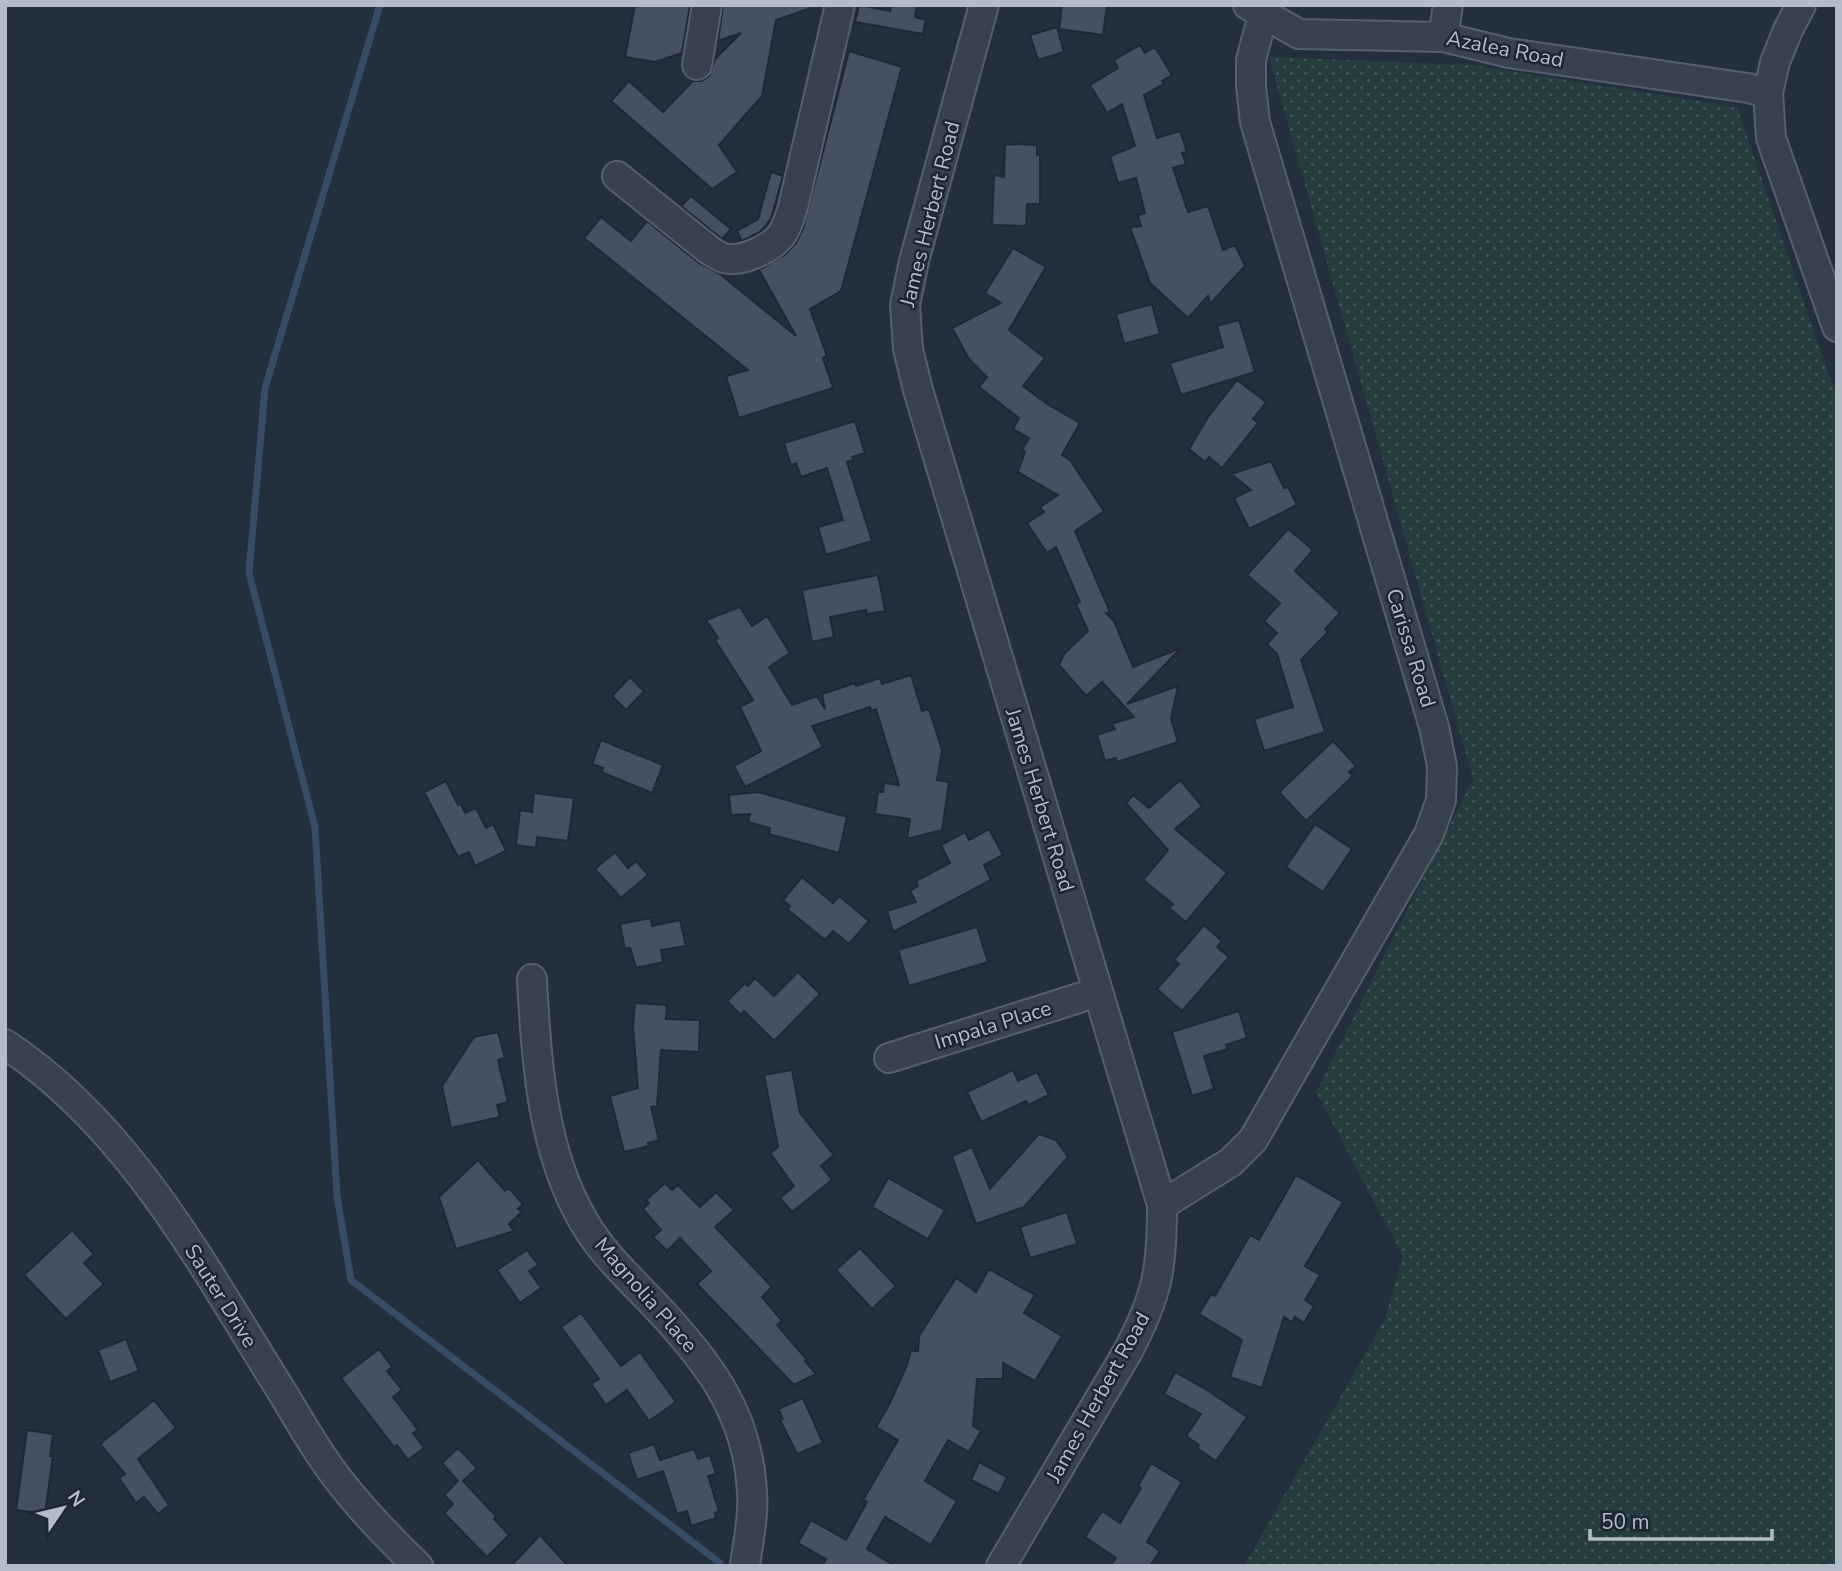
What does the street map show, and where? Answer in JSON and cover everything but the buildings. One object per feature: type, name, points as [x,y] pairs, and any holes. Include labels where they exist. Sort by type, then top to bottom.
[{"type":"street","points":[[697,65],[707,5]]},
{"type":"street","points":[[617,176],[709,250],[725,259],[742,258],[765,248],[779,238],[787,225],[793,206],[840,5]]},
{"type":"street","name":"James Herbert Road","points":[[984,5],[905,305],[908,349],[1162,1205],[1162,1254],[1158,1280],[1147,1315],[1001,1566]]},
{"type":"street","points":[[1443,37],[1448,5]]},
{"type":"street","points":[[1801,5],[1775,62],[1768,93],[1771,138],[1837,327]]},
{"type":"street","name":"Azalea Road","points":[[1255,10],[1299,34],[1443,37],[1510,53],[1768,93]]},
{"type":"street","name":"Carissa Road","points":[[1162,1205],[1231,1162],[1253,1140],[1429,834],[1441,800],[1441,766],[1434,727],[1255,122],[1251,60],[1255,10]]},
{"type":"street","name":"Magnolia Place","points":[[532,979],[536,1055],[545,1111],[562,1176],[584,1222],[614,1263],[689,1342],[712,1371],[731,1404],[745,1446],[752,1491],[751,1524],[744,1566]]},
{"type":"street","name":"Impala Place","points":[[889,1058],[1098,992]]},
{"type":"street","name":"Sauter Drive","points":[[5,1044],[65,1092],[114,1141],[174,1221],[340,1482],[375,1524],[418,1566]]},
{"type":"green space","points":[[1269,57],[1472,65],[1737,107],[1837,399],[1837,1566],[1244,1566],[1385,1319],[1403,1256],[1316,1092],[1473,779]]},
{"type":"waterway","points":[[380,5],[265,388],[249,573],[315,827],[337,1196],[351,1280],[720,1563]]}]
